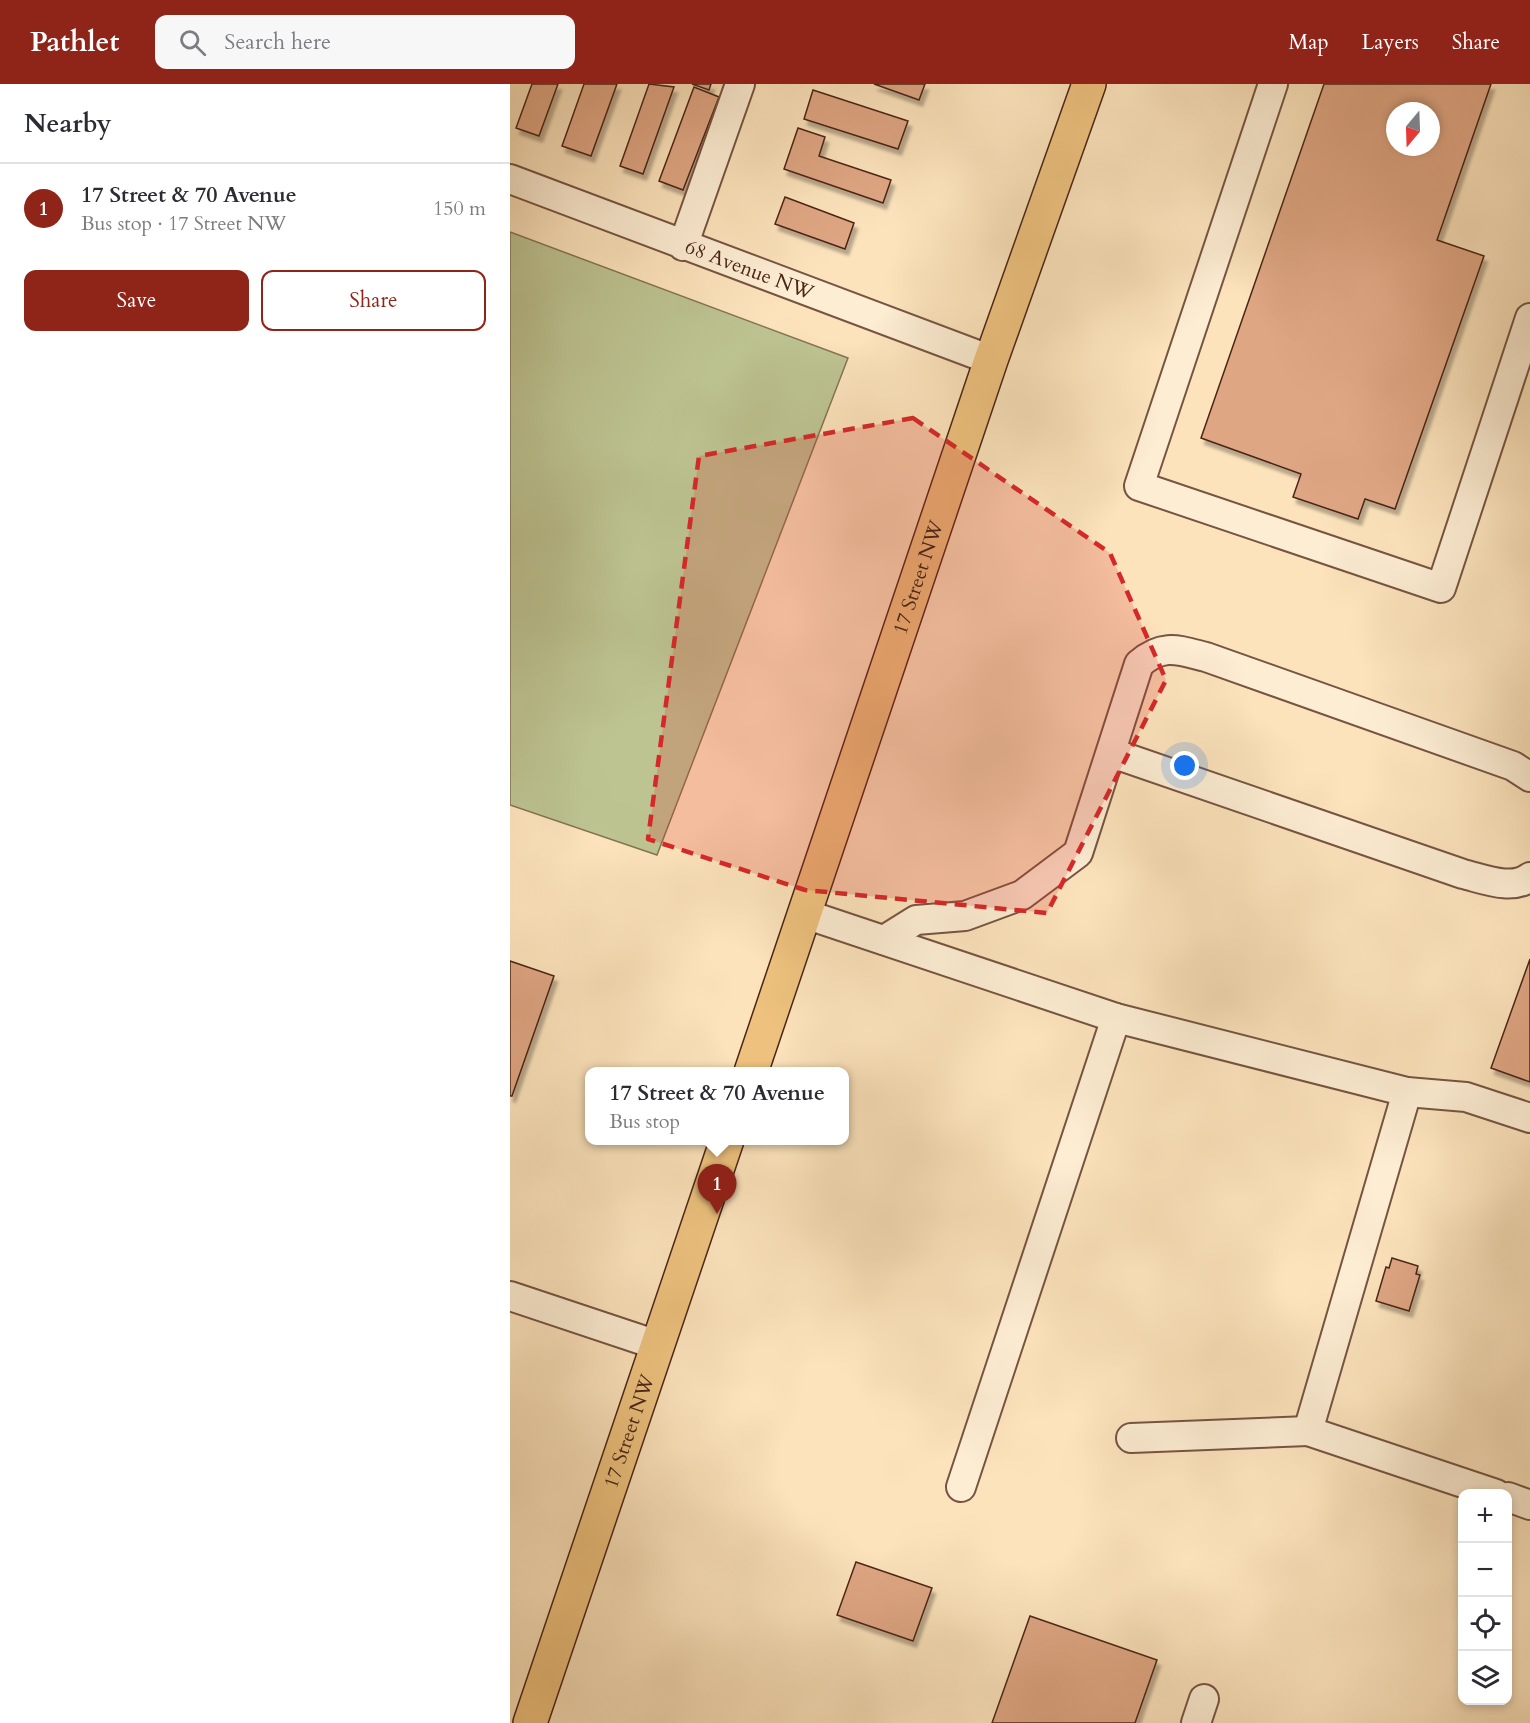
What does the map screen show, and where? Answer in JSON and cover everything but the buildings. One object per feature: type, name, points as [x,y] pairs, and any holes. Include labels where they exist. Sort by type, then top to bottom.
[{"type":"main road","name":"17 Street NW","points":[[752,1067],[991,360],[1089,84]]},
{"type":"main road","name":"17 Street NW","points":[[530,1723],[725,1145]]},
{"type":"street","points":[[683,246],[740,84]]},
{"type":"street","points":[[1273,84],[1139,486],[1440,588],[1530,318]]},
{"type":"street","name":"68 Avenue NW","points":[[510,179],[991,360]]},
{"type":"street","points":[[884,940],[916,920],[965,915],[1023,895],[1078,853],[1139,664],[1152,653],[1172,649],[1206,657],[1513,766],[1530,777]]},
{"type":"street","points":[[1112,753],[1463,874],[1498,883],[1523,882],[1530,877]]},
{"type":"street","points":[[805,914],[1116,1018],[1407,1092],[1466,1097],[1530,1118]]},
{"type":"street","points":[[961,1487],[1116,1018]]},
{"type":"street","points":[[1308,1431],[1407,1092]]},
{"type":"street","points":[[510,1296],[657,1345]]},
{"type":"street","points":[[1131,1438],[1308,1431],[1481,1489]]},
{"type":"street","points":[[1512,1498],[1530,1505]]},
{"type":"highlighted area","points":[[913,418],[1110,553],[1166,680],[1047,913],[805,890],[648,839],[699,456]]},
{"type":"green space","points":[[510,232],[848,358],[657,855],[510,805]]},
{"type":"place","name":"17 Street & 70 Avenue","points":[[717,1214]]}]
